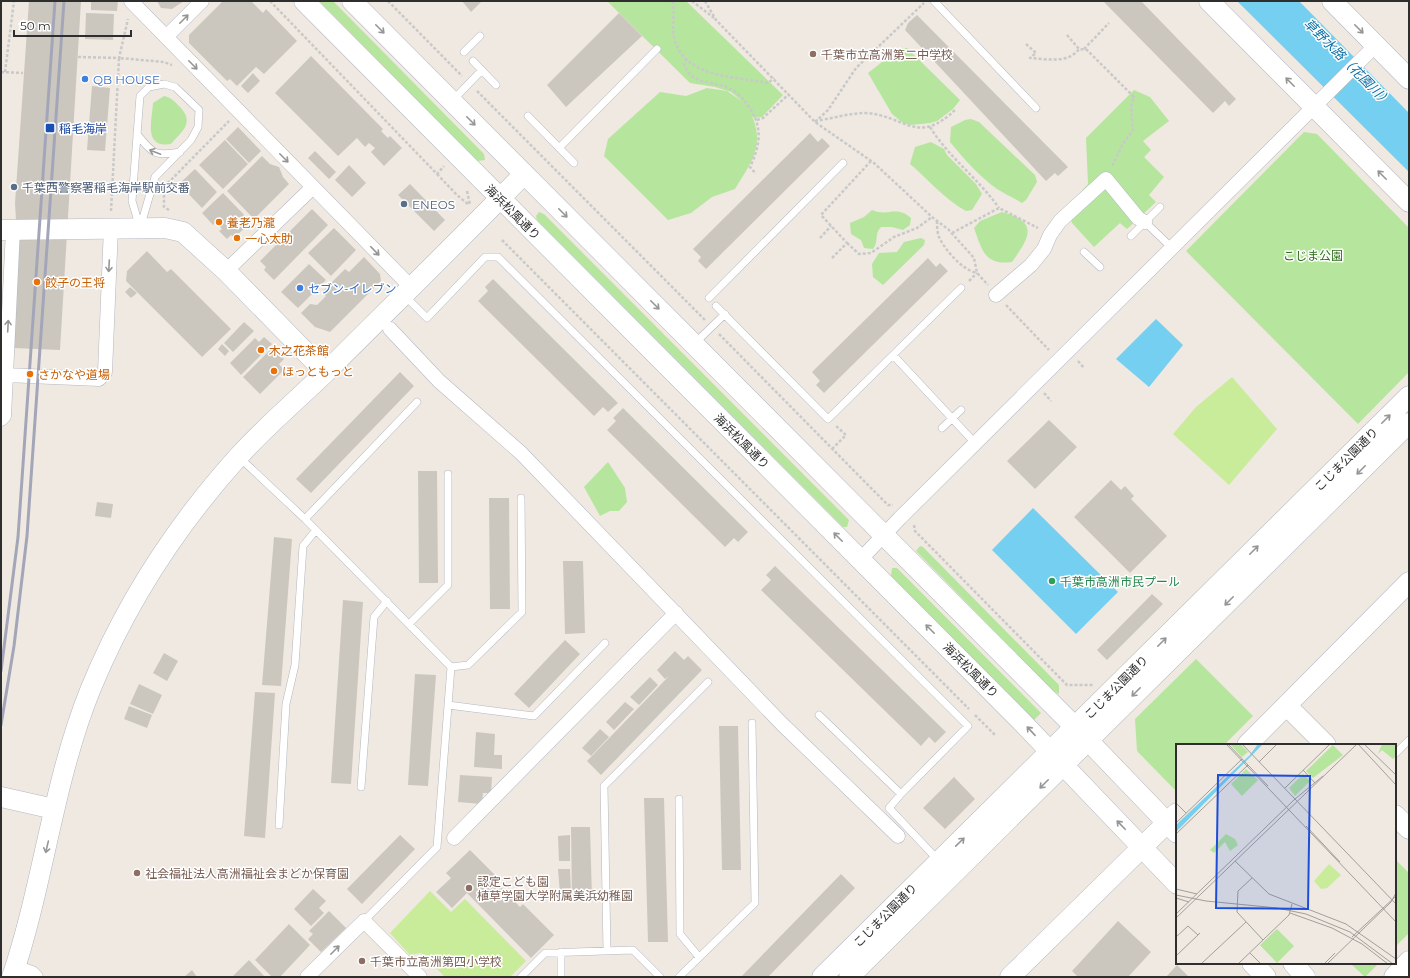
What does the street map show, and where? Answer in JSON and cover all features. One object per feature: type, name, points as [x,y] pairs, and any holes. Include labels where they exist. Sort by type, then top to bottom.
[{"type":"street","points":[[131,1],[313,187],[407,291]]},
{"type":"street","points":[[166,37],[202,1]]},
{"type":"street","name":"海浜松風通り","points":[[304,1],[1057,758],[1176,883]]},
{"type":"street","points":[[352,1],[1082,734],[1174,823],[1142,848],[1010,977]]},
{"type":"street","points":[[1209,1],[1409,202]]},
{"type":"street","points":[[1332,1],[1409,79]]},
{"type":"street","points":[[860,560],[975,443],[1376,45]]},
{"type":"street","points":[[36,977],[32,973],[14,972],[47,845],[54,809],[72,737],[91,687],[120,623],[160,555],[193,511],[238,456],[325,372],[524,174]]},
{"type":"street","points":[[996,295],[1038,257],[1050,235],[1060,221],[1106,179],[1138,218],[1145,222]]},
{"type":"street","points":[[226,272],[313,187]]},
{"type":"street","points":[[6,375],[99,379],[104,372],[111,221]]},
{"type":"street","points":[[1,419],[4,416],[6,375],[7,230],[111,221],[140,228],[165,228],[183,232],[226,272],[325,372]]},
{"type":"street","points":[[390,329],[439,381],[521,453],[782,724],[898,836]]},
{"type":"street","name":"こじま公園通り","points":[[1082,734],[1409,396]]},
{"type":"street","name":"こじま公園通り","points":[[849,977],[1057,758],[1409,423]]},
{"type":"street","points":[[1248,744],[1409,582]]},
{"type":"street","points":[[454,838],[676,613]]},
{"type":"street","points":[[1287,706],[1325,744]]},
{"type":"street","name":"こじま公園通り","points":[[822,977],[939,861],[1057,758]]},
{"type":"street","points":[[1,797],[54,809]]},
{"type":"street","points":[[1396,816],[1409,829]]},
{"type":"street","points":[[307,977],[364,921],[420,977]]},
{"type":"street","points":[[1394,977],[1409,961]]},
{"type":"street","points":[[1253,964],[1266,977]]},
{"type":"street","points":[[1294,964],[1305,977]]},
{"type":"lane","points":[[934,1],[1036,108]]},
{"type":"lane","points":[[464,52],[480,36]]},
{"type":"lane","points":[[559,148],[657,48]]},
{"type":"lane","points":[[473,61],[496,85]]},
{"type":"lane","points":[[451,101],[482,70]]},
{"type":"lane","points":[[164,84],[175,87],[199,110],[198,127],[191,140],[155,177],[140,228],[132,201],[140,96],[150,87],[164,84]]},
{"type":"lane","points":[[528,116],[574,163]]},
{"type":"lane","points":[[137,134],[149,150],[155,153],[180,152]]},
{"type":"lane","points":[[709,298],[843,163]]},
{"type":"lane","points":[[1131,236],[1160,207]]},
{"type":"lane","points":[[1145,222],[1172,248]]},
{"type":"lane","points":[[1084,252],[1100,267]]},
{"type":"lane","points":[[407,291],[427,318],[485,257],[498,257],[968,726],[889,808],[939,861]]},
{"type":"lane","points":[[716,306],[828,418],[961,288]]},
{"type":"lane","points":[[694,344],[725,314]]},
{"type":"lane","points":[[893,355],[975,443]]},
{"type":"lane","points":[[305,519],[416,402]]},
{"type":"lane","points":[[942,428],[960,410]]},
{"type":"lane","points":[[238,456],[305,519],[451,667],[437,847],[364,921]]},
{"type":"lane","points":[[409,624],[448,585],[448,474]]},
{"type":"lane","points":[[451,667],[468,665],[522,612],[521,498]]},
{"type":"lane","points":[[278,825],[286,704],[295,666],[303,546],[316,530]]},
{"type":"lane","points":[[361,787],[374,617],[387,601]]},
{"type":"lane","points":[[448,705],[534,716],[605,643]]},
{"type":"lane","points":[[607,951],[604,786],[708,682]]},
{"type":"lane","points":[[819,715],[901,794]]},
{"type":"lane","points":[[679,977],[755,903],[752,723]]},
{"type":"lane","points":[[1396,753],[1409,740]]},
{"type":"lane","points":[[679,799],[680,934],[699,957]]},
{"type":"lane","points":[[521,977],[545,953],[633,950],[660,977]]},
{"type":"lane","points":[[561,952],[561,977]]},
{"type":"path","points":[[5,72],[14,1]]},
{"type":"path","points":[[270,1],[457,195],[470,205]]},
{"type":"path","points":[[388,1],[464,78]]},
{"type":"path","points":[[673,1],[674,39],[677,46],[687,59],[705,72],[768,83],[774,78]]},
{"type":"path","points":[[692,1],[716,20],[774,78],[815,122],[870,161],[936,221],[952,233],[974,258],[977,273],[1053,354]]},
{"type":"path","points":[[705,1],[716,20]]},
{"type":"path","points":[[815,122],[828,110],[856,68],[926,1]]},
{"type":"path","points":[[111,221],[120,58],[128,18]]},
{"type":"path","points":[[1084,49],[1109,23]]},
{"type":"path","points":[[1067,35],[1079,49],[1088,50],[1134,97],[1131,107],[1133,130],[1123,144],[1106,179]]},
{"type":"path","points":[[1026,44],[1036,53],[1030,58],[1068,58],[1075,55],[1079,49]]},
{"type":"path","points":[[78,57],[120,58],[164,62],[174,66]]},
{"type":"path","points":[[687,59],[684,63],[685,67],[695,79],[701,82],[731,89],[744,100],[755,115],[759,137],[756,154],[750,167],[756,174]]},
{"type":"path","points":[[1,72],[24,73]]},
{"type":"path","points":[[473,87],[708,324]]},
{"type":"path","points":[[757,120],[763,118],[789,94]]},
{"type":"path","points":[[815,122],[862,113],[875,114],[905,126],[930,127],[940,123],[956,109]]},
{"type":"path","points":[[224,116],[229,121],[237,122]]},
{"type":"path","points":[[174,213],[164,207],[164,194],[168,183],[229,121]]},
{"type":"path","points":[[930,127],[949,154],[988,193],[999,208],[1050,235]]},
{"type":"path","points":[[870,161],[821,215],[859,254],[871,253],[894,237],[917,228],[932,217]]},
{"type":"path","points":[[437,174],[446,164]]},
{"type":"path","points":[[466,187],[470,205],[466,211]]},
{"type":"path","points":[[952,233],[999,208]]},
{"type":"path","points":[[936,221],[939,236],[944,244],[964,268],[970,272],[977,273]]},
{"type":"path","points":[[820,238],[831,226]]},
{"type":"path","points":[[502,240],[995,735]]},
{"type":"path","points":[[832,258],[847,243]]},
{"type":"path","points":[[717,333],[888,504]]},
{"type":"path","points":[[1075,356],[1084,368]]},
{"type":"path","points":[[828,418],[846,435],[832,449]]},
{"type":"path","points":[[915,532],[1058,676]]},
{"type":"green space","points":[[319,1],[333,1],[484,154],[485,160],[478,161]]},
{"type":"green space","points":[[607,1],[686,1],[783,95],[762,117],[754,118],[752,116],[756,127],[757,145],[751,162],[735,189],[712,197],[691,213],[668,220],[604,156],[608,139],[660,92],[686,96],[707,88],[727,91],[743,102],[731,92],[715,87],[690,83]]},
{"type":"green space","points":[[900,48],[907,48],[960,100],[953,109],[937,121],[911,125],[903,123],[892,114],[868,73]]},
{"type":"green space","points":[[1134,90],[1150,97],[1169,121],[1143,141],[1151,150],[1144,157],[1164,177],[1149,195],[1156,202],[1127,229],[1120,223],[1094,247],[1072,223],[1067,207],[1088,184],[1086,138]]},
{"type":"green space","points":[[164,96],[177,103],[184,113],[187,122],[183,131],[171,144],[156,142],[151,132],[153,103]]},
{"type":"green space","points":[[971,119],[979,122],[1035,175],[1037,182],[1026,200],[1022,203],[997,189],[984,179],[950,142],[951,127],[965,120]]},
{"type":"green space","name":"こじま公園","points":[[1304,132],[1317,134],[1409,228],[1409,372],[1358,424],[1186,251]]},
{"type":"green space","points":[[931,142],[944,149],[947,155],[976,184],[982,194],[972,210],[966,211],[951,201],[910,164],[915,147]]},
{"type":"green space","points":[[872,210],[878,212],[901,212],[911,218],[910,225],[903,230],[892,227],[881,227],[873,249],[864,248],[861,240],[851,234],[850,223],[864,217]]},
{"type":"green space","points":[[539,212],[544,214],[849,520],[847,527],[843,527],[537,220],[536,216]]},
{"type":"green space","points":[[1002,212],[1014,216],[1022,221],[1028,232],[1023,245],[1012,262],[1003,263],[990,259],[986,255],[982,249],[974,228],[980,221]]},
{"type":"green space","points":[[921,238],[925,240],[924,245],[883,285],[873,277],[872,264],[879,253],[897,252],[904,242]]},
{"type":"green space","points":[[1232,377],[1277,429],[1229,485],[1173,434],[1196,407]]},
{"type":"green space","points":[[608,462],[625,488],[627,502],[619,511],[610,511],[600,516],[584,487]]},
{"type":"green space","points":[[920,546],[923,547],[1059,685],[1059,694],[1052,690],[916,551]]},
{"type":"green space","points":[[892,568],[897,568],[1041,713],[1034,720],[891,576]]},
{"type":"green space","points":[[1196,659],[1253,716],[1225,744],[1176,744],[1176,791],[1137,751],[1135,719]]},
{"type":"green space","points":[[1396,860],[1409,873],[1409,933],[1396,946]]},
{"type":"green space","points":[[430,891],[451,912],[465,899],[526,961],[510,977],[445,977],[421,953],[410,955],[390,933]]},
{"type":"green space","points":[[1351,964],[1378,964],[1365,977]]},
{"type":"water","name":"草野水路（花園川）","points":[[1237,1],[1299,1],[1409,113],[1409,172]]},
{"type":"water","points":[[1156,319],[1183,345],[1149,387],[1116,359]]},
{"type":"water","points":[[1033,508],[1118,592],[1076,634],[992,550]]},
{"type":"building","name":"稲毛海岸","points":[[29,1],[81,1],[60,350],[13,348],[18,255],[15,203]]},
{"type":"building","points":[[91,1],[118,1],[117,11],[91,10]]},
{"type":"building","points":[[157,1],[184,1],[172,9],[161,8]]},
{"type":"building","points":[[223,1],[251,1],[263,13],[266,9],[297,41],[264,74],[256,67],[237,86],[230,79],[227,81],[189,43],[189,35]]},
{"type":"building","points":[[462,1],[482,1],[471,12]]},
{"type":"building","points":[[1103,1],[1141,1],[1236,99],[1229,106],[1225,101],[1213,113]]},
{"type":"building","points":[[86,13],[114,14],[113,40],[85,39]]},
{"type":"building","points":[[619,13],[642,36],[566,107],[547,85]]},
{"type":"building","points":[[917,15],[1068,167],[1058,176],[1055,173],[1046,181],[905,30],[908,23]]},
{"type":"building","points":[[311,56],[383,129],[381,131],[388,138],[390,136],[402,148],[384,166],[371,152],[375,148],[369,143],[365,147],[357,138],[338,156],[275,93]]},
{"type":"building","points":[[253,73],[260,81],[248,93],[241,86]]},
{"type":"building","points":[[92,86],[110,88],[105,151],[87,150]]},
{"type":"building","points":[[238,127],[261,151],[249,163],[226,139]]},
{"type":"building","points":[[810,133],[818,142],[822,138],[830,146],[706,269],[698,261],[701,257],[693,249]]},
{"type":"building","points":[[225,140],[248,164],[223,189],[199,165]]},
{"type":"building","points":[[315,151],[336,172],[329,179],[308,158]]},
{"type":"building","points":[[262,156],[270,164],[279,167],[283,177],[289,184],[254,219],[227,191]]},
{"type":"building","points":[[349,165],[366,183],[352,197],[335,180]]},
{"type":"building","points":[[195,169],[217,192],[202,208],[179,184]]},
{"type":"building","points":[[410,184],[445,220],[434,231],[398,195]]},
{"type":"building","points":[[223,193],[251,222],[234,238],[231,235],[227,239],[219,231],[222,229],[216,222],[213,225],[202,213]]},
{"type":"building","points":[[312,209],[328,225],[274,280],[264,270],[266,267],[260,261]]},
{"type":"building","points":[[334,228],[356,250],[331,276],[308,253]]},
{"type":"building","points":[[147,251],[167,272],[171,269],[231,329],[202,357],[126,281],[127,271]]},
{"type":"building","points":[[364,257],[380,274],[381,281],[330,332],[315,327],[301,313],[310,304],[317,305],[326,296],[322,292],[345,269],[349,272]]},
{"type":"building","points":[[928,258],[936,267],[940,263],[948,271],[824,393],[816,385],[820,381],[812,372]]},
{"type":"building","points":[[309,264],[326,280],[298,308],[281,292]]},
{"type":"building","points":[[493,279],[618,403],[608,412],[603,407],[594,416],[478,301],[488,291],[485,287]]},
{"type":"building","points":[[130,287],[137,293],[131,298],[125,292]]},
{"type":"building","points":[[244,322],[254,331],[233,352],[224,343]]},
{"type":"building","points":[[264,337],[272,344],[241,375],[230,363],[255,338],[259,342]]},
{"type":"building","points":[[222,344],[229,351],[225,356],[218,349]]},
{"type":"building","points":[[274,346],[284,359],[279,364],[284,370],[260,394],[243,377]]},
{"type":"building","points":[[400,372],[414,386],[311,493],[296,479]]},
{"type":"building","points":[[623,408],[748,532],[738,542],[734,538],[725,547],[607,430],[616,421],[613,418]]},
{"type":"building","points":[[1049,420],[1077,447],[1035,489],[1007,461]]},
{"type":"building","points":[[418,471],[437,471],[438,583],[419,583]]},
{"type":"building","points":[[1111,480],[1121,490],[1125,486],[1134,496],[1131,499],[1167,536],[1130,573],[1074,517]]},
{"type":"building","points":[[489,498],[509,498],[510,609],[490,609]]},
{"type":"building","points":[[97,502],[113,504],[111,518],[95,516]]},
{"type":"building","points":[[274,537],[292,539],[281,686],[262,685]]},
{"type":"building","points":[[563,561],[583,561],[585,633],[565,634]]},
{"type":"building","points":[[775,566],[946,732],[935,743],[929,737],[921,746],[761,590],[771,580],[766,575]]},
{"type":"building","points":[[1152,594],[1163,604],[1107,660],[1097,650]]},
{"type":"building","points":[[343,600],[363,602],[351,784],[331,783]]},
{"type":"building","points":[[565,640],[580,654],[529,708],[514,694]]},
{"type":"building","points":[[675,651],[684,660],[688,656],[702,670],[601,775],[587,761],[669,676],[665,679],[657,670]]},
{"type":"building","points":[[164,653],[178,661],[167,681],[153,673]]},
{"type":"building","points":[[415,674],[436,675],[428,786],[408,785]]},
{"type":"building","points":[[650,677],[658,685],[639,705],[630,697]]},
{"type":"building","points":[[139,684],[162,695],[153,714],[130,704]]},
{"type":"building","points":[[255,692],[275,693],[265,838],[244,836]]},
{"type":"building","points":[[625,702],[634,709],[614,730],[606,722]]},
{"type":"building","points":[[129,706],[152,715],[147,728],[124,719]]},
{"type":"building","points":[[719,726],[738,726],[741,870],[722,870]]},
{"type":"building","points":[[600,729],[609,737],[591,756],[582,748]]},
{"type":"building","points":[[476,732],[495,734],[494,755],[502,755],[502,769],[474,767]]},
{"type":"building","points":[[460,775],[492,777],[491,793],[483,793],[482,804],[458,802]]},
{"type":"building","points":[[954,777],[975,799],[945,829],[923,808]]},
{"type":"building","points":[[644,798],[664,798],[668,942],[648,942]]},
{"type":"building","points":[[571,827],[590,827],[592,899],[572,900]]},
{"type":"building","points":[[400,835],[415,849],[362,904],[347,889]]},
{"type":"building","points":[[570,835],[570,861],[559,861],[558,836]]},
{"type":"building","points":[[470,850],[496,876],[493,879],[520,907],[523,904],[554,935],[531,958],[467,893],[452,908],[436,892],[451,878],[446,873]]},
{"type":"building","points":[[558,869],[570,869],[571,894],[560,894]]},
{"type":"building","points":[[841,874],[855,888],[768,977],[741,977]]},
{"type":"building","points":[[313,889],[326,901],[319,908],[324,913],[311,926],[294,909]]},
{"type":"building","points":[[329,911],[346,928],[321,952],[308,939],[313,934],[309,931]]},
{"type":"building","points":[[1118,921],[1151,952],[1128,977],[1078,977],[1072,971]]},
{"type":"building","points":[[289,924],[310,945],[280,977],[272,977],[255,960]]},
{"type":"building","points":[[249,960],[265,977],[232,977]]},
{"type":"building","points":[[1177,965],[1189,977],[1166,977]]},
{"type":"building","points":[[192,970],[197,977],[184,977]]},
{"type":"railway","points":[[1,671],[18,537],[55,1]]},
{"type":"railway","points":[[1,725],[14,646],[27,536],[64,1]]},
{"type":"place","name":"千葉市立高洲第二中学校","points":[[813,54]]},
{"type":"place","name":"QB HOUSE","points":[[85,79]]},
{"type":"place","name":"稲毛海岸","points":[[50,128]]},
{"type":"place","name":"千葉西警察署稲毛海岸駅前交番","points":[[14,187]]},
{"type":"place","name":"ENEOS","points":[[404,204]]},
{"type":"place","name":"養老乃瀧","points":[[219,222]]},
{"type":"place","name":"一心太助","points":[[237,238]]},
{"type":"place","name":"餃子の王将","points":[[37,282]]},
{"type":"place","name":"セブン-イレブン","points":[[300,288]]},
{"type":"place","name":"木之花茶館","points":[[261,350]]},
{"type":"place","name":"ほっともっと","points":[[274,371]]},
{"type":"place","name":"さかなや道場","points":[[30,374]]},
{"type":"place","name":"千葉市高洲市民プール","points":[[1052,581]]},
{"type":"place","name":"社会福祉法人高洲福祉会まどか保育園","points":[[137,873]]},
{"type":"place","name":"認定こども園 植草学園大学附属美浜幼稚園","points":[[469,888]]},
{"type":"place","name":"千葉市立高洲第四小学校","points":[[362,961]]}]
